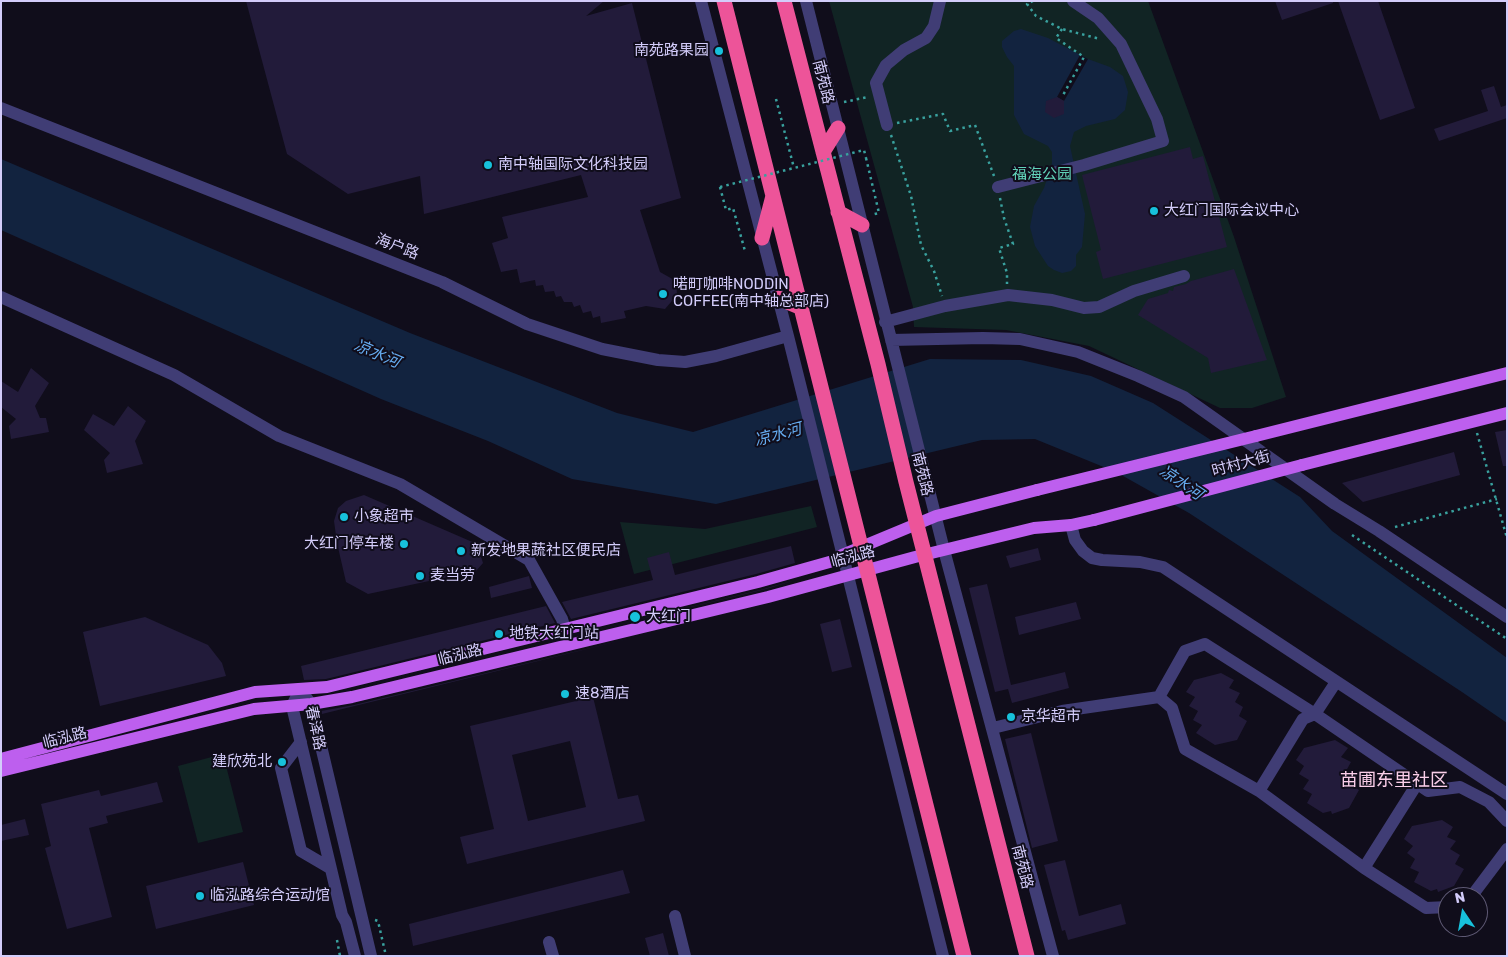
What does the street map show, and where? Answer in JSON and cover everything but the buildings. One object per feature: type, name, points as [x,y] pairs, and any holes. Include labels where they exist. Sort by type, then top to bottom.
[{"type":"highway","points":[[724,1],[964,956]]},
{"type":"highway","name":"南苑路","points":[[784,1],[878,364],[924,555],[1027,956]]},
{"type":"highway","points":[[823,152],[838,128]]},
{"type":"highway","points":[[762,238],[773,194]]},
{"type":"highway","points":[[838,212],[862,225]]},
{"type":"highway","points":[[778,298],[802,308]]},
{"type":"main road","name":"时村大街","points":[[936,516],[1507,373]]},
{"type":"main road","name":"时村大街","points":[[924,555],[1034,528],[1071,525],[1094,520],[1302,464],[1507,412]]},
{"type":"main road","name":"临泓路","points":[[1,759],[255,692],[327,687],[758,582],[833,561],[842,555],[936,516]]},
{"type":"main road","name":"临泓路","points":[[1,771],[254,709],[311,704],[371,693],[758,600],[924,555]]},
{"type":"street","points":[[701,1],[788,336],[943,956]]},
{"type":"street","points":[[806,1],[885,322],[1053,956]]},
{"type":"street","points":[[888,125],[876,83],[886,65],[904,50],[926,38],[934,26],[940,1]]},
{"type":"street","points":[[998,187],[1084,165],[1163,141],[1157,119],[1121,44],[1098,18],[1073,1]]},
{"type":"street","name":"海户路","points":[[1,108],[442,282],[526,324],[602,348],[658,360],[686,362],[716,356],[788,336]]},
{"type":"street","points":[[885,322],[945,306],[1008,295],[1052,300],[1084,308],[1099,307],[1134,291],[1184,276]]},
{"type":"street","points":[[1,297],[174,375],[279,436],[400,484],[417,494],[528,560],[562,620],[565,629]]},
{"type":"street","points":[[891,340],[1020,339],[1086,355],[1138,376],[1184,397],[1335,504],[1507,617]]},
{"type":"street","points":[[1071,525],[1075,540],[1083,551],[1092,558],[1140,562],[1163,567],[1507,794]]},
{"type":"street","points":[[1159,697],[1185,651],[1205,644],[1315,714],[1428,791],[1460,787],[1489,802],[1507,821]]},
{"type":"street","points":[[1259,792],[1303,719],[1315,714],[1336,682]]},
{"type":"street","name":"春泽路","points":[[355,956],[346,922],[342,916],[292,706],[300,689],[311,704],[371,956]]},
{"type":"street","points":[[993,728],[1062,711],[1159,697],[1172,708],[1185,748],[1259,792],[1364,868],[1426,908],[1438,907]]},
{"type":"street","points":[[301,742],[281,768],[302,851],[330,868]]},
{"type":"street","points":[[1364,868],[1417,784]]},
{"type":"street","points":[[1478,887],[1507,849]]},
{"type":"street","points":[[675,916],[685,956]]},
{"type":"street","points":[[549,942],[553,956]]},
{"type":"path","points":[[1033,1],[1028,4],[1036,16],[1062,29],[1121,44]]},
{"type":"path","points":[[1062,29],[1056,38],[1084,57],[1062,98]]},
{"type":"path","points":[[832,105],[879,94]]},
{"type":"path","points":[[776,98],[794,168]]},
{"type":"path","points":[[945,306],[934,271],[921,245],[911,196],[888,125],[943,114],[950,131],[975,125],[998,187],[1004,218],[1013,244],[999,248],[1007,273],[1008,295]]},
{"type":"path","points":[[745,251],[733,208],[726,210],[720,186],[864,150],[877,206]]},
{"type":"path","points":[[1474,421],[1507,538]]},
{"type":"path","points":[[1379,532],[1497,499]]},
{"type":"path","points":[[1352,535],[1507,639]]},
{"type":"green space","name":"福海公园","points":[[829,1],[1148,1],[1234,237],[1286,397],[1252,408],[1220,408],[1089,346],[1006,330],[914,327],[913,307]]},
{"type":"green space","points":[[811,506],[817,527],[634,574],[620,522],[705,529]]},
{"type":"green space","points":[[223,754],[243,832],[198,843],[178,766]]},
{"type":"water","points":[[1021,29],[1048,38],[1088,59],[1110,67],[1123,76],[1128,92],[1125,110],[1115,119],[1086,126],[1074,132],[1070,146],[1085,214],[1082,247],[1076,255],[1076,266],[1071,271],[1062,273],[1048,266],[1035,246],[1030,227],[1034,206],[1044,188],[1052,163],[1052,152],[1048,146],[1024,134],[1014,115],[1014,66],[1002,47],[1002,41],[1014,31]]},
{"type":"water","name":"凉水河","points":[[1,159],[410,333],[617,413],[693,432],[930,359],[1021,360],[1091,376],[1153,403],[1300,497],[1332,531],[1507,658],[1507,723],[1189,513],[1116,472],[1035,439],[982,440],[716,504],[572,479],[488,441],[381,399],[1,230]]},
{"type":"pier","points":[[1080,55],[1088,59],[1064,101],[1057,97]]},
{"type":"place","name":"南苑路果园","points":[[719,51]]},
{"type":"place","name":"南中轴国际文化科技园","points":[[488,165]]},
{"type":"place","name":"大红门国际会议中心","points":[[1154,211]]},
{"type":"place","name":"喏町咖啡NODDIN COFFEE(南中轴总部店)","points":[[663,294]]},
{"type":"place","name":"小象超市","points":[[344,517]]},
{"type":"place","name":"大红门停车楼","points":[[404,544]]},
{"type":"place","name":"新发地果蔬社区便民店","points":[[461,551]]},
{"type":"place","name":"麦当劳","points":[[420,576]]},
{"type":"place","name":"大红门","points":[[635,617]]},
{"type":"place","name":"地铁大红门站","points":[[499,634]]},
{"type":"place","name":"速8酒店","points":[[565,694]]},
{"type":"place","name":"京华超市","points":[[1011,717]]},
{"type":"place","name":"建欣苑北","points":[[282,762]]},
{"type":"place","name":"临泓路综合运动馆","points":[[200,896]]},
{"type":"district","name":"苗圃东里社区","points":[[1394,781]]}]
